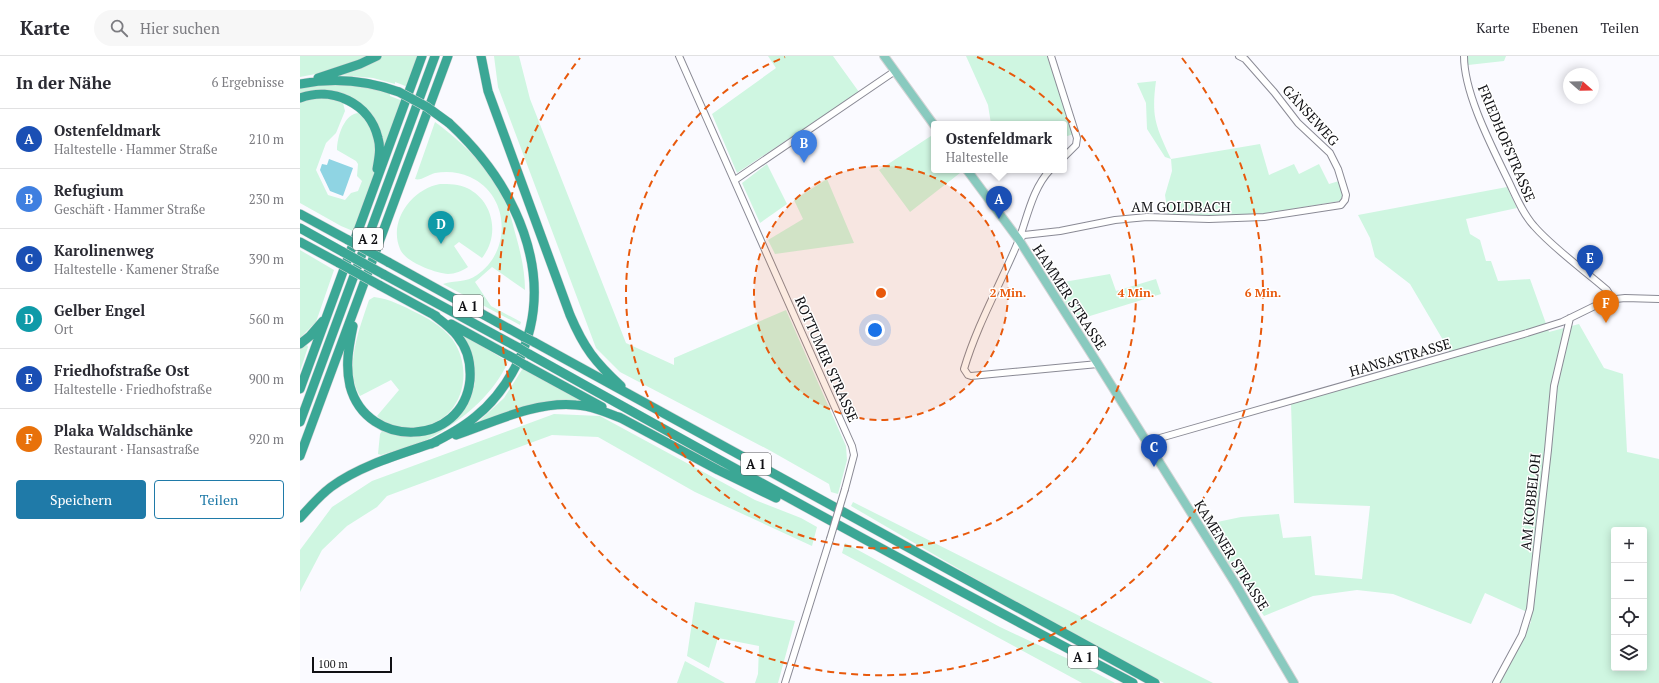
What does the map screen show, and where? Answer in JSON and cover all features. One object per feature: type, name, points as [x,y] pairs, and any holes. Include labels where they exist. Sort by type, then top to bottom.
[{"type":"highway","points":[[301,84],[360,64],[377,56]]},
{"type":"highway","points":[[300,389],[422,56]]},
{"type":"highway","name":"A 2","points":[[300,422],[435,56]]},
{"type":"highway","name":"A 2","points":[[300,456],[448,56]]},
{"type":"highway","points":[[481,56],[488,91],[581,341],[601,368],[631,395]]},
{"type":"highway","points":[[301,84],[332,80],[352,80],[370,83],[399,92],[427,107],[449,123],[468,140],[493,171],[516,212],[530,260],[533,279],[534,305],[526,343],[514,370],[504,386],[476,417],[459,430],[431,444]]},
{"type":"highway","points":[[300,98],[322,94],[342,97],[360,108],[373,124],[379,145],[378,162],[361,224]]},
{"type":"highway","name":"A 1","points":[[301,214],[1030,616],[1155,683]]},
{"type":"highway","name":"A 1","points":[[300,228],[812,511],[1033,631],[1133,683]]},
{"type":"highway","points":[[300,242],[718,470],[784,501],[812,511]]},
{"type":"highway","points":[[358,301],[347,356],[350,386],[355,398],[369,417],[378,424],[402,433],[425,431],[436,428],[447,421],[464,400],[469,386],[470,372],[464,346],[449,327],[431,313]]},
{"type":"highway","points":[[300,344],[310,336],[328,315]]},
{"type":"highway","points":[[300,518],[332,487],[354,474],[376,464],[431,444],[528,411],[560,404],[578,405],[598,409],[623,419]]},
{"type":"main road","points":[[884,56],[931,121]]},
{"type":"main road","name":"HAMMER STRASSE","points":[[969,173],[1019,240],[1146,442]]},
{"type":"main road","name":"KAMENER STRASSE","points":[[1146,442],[1235,583],[1294,683]]},
{"type":"street","name":"ROTTUMER STRASSE","points":[[679,56],[852,446],[854,455],[830,539],[785,683]]},
{"type":"street","points":[[1051,56],[1077,138],[1076,145],[1067,154]]},
{"type":"street","name":"FRIEDHOFSTRASSE","points":[[1464,56],[1467,80],[1482,123],[1525,215],[1538,230],[1607,290],[1612,298]]},
{"type":"street","name":"GÄNSEWEG","points":[[1244,57],[1298,123],[1330,154],[1338,169],[1346,195],[1345,200]]},
{"type":"street","points":[[735,180],[895,71]]},
{"type":"street","points":[[1048,173],[1040,184],[1019,240],[974,338],[964,369],[965,373],[971,376],[1098,364]]},
{"type":"street","name":"AM GOLDBACH","points":[[1019,240],[1024,235],[1060,231],[1115,220],[1147,218],[1209,219],[1264,217],[1341,205],[1345,200]]},
{"type":"street","name":"HANSASTRASSE","points":[[1146,442],[1527,334],[1570,318],[1598,302],[1612,298],[1659,299]]},
{"type":"street","name":"AM KOBBELOH","points":[[1496,683],[1522,635],[1530,609],[1548,458],[1554,386],[1570,318]]},
{"type":"green space","points":[[300,56],[371,56],[341,69],[300,77]]},
{"type":"green space","points":[[383,56],[419,56],[408,87],[395,82],[395,84],[373,78],[339,75]]},
{"type":"green space","points":[[494,56],[519,56],[530,99],[626,343],[674,365],[674,358],[786,310],[846,446],[847,460],[838,494],[831,492],[829,484],[769,450],[620,372],[596,348],[498,87]]},
{"type":"green space","points":[[768,56],[833,56],[859,92],[737,173],[712,114],[776,68]]},
{"type":"green space","points":[[966,56],[1047,56],[1074,134],[1067,136],[1067,121],[991,121],[988,105]]},
{"type":"green space","points":[[1468,56],[1506,56],[1504,61],[1468,65]]},
{"type":"green space","points":[[1156,81],[1154,104],[1156,122],[1171,159],[1165,157],[1147,129],[1146,103],[1137,83]]},
{"type":"green space","points":[[323,84],[365,87],[390,93],[390,96],[403,101],[384,152],[380,131],[375,119],[365,107],[358,102],[338,92],[327,90],[300,94],[300,88]]},
{"type":"green space","points":[[322,96],[343,103],[345,111],[336,133],[326,143],[316,170],[328,195],[345,200],[351,193],[358,191],[362,181],[357,176],[358,164],[356,161],[337,150],[338,138],[346,121],[350,116],[360,113],[375,135],[375,171],[353,231],[300,203],[300,101]]},
{"type":"green space","points":[[435,122],[446,130],[476,158],[493,180],[508,208],[521,256],[525,290],[492,267],[475,282],[491,306],[521,322],[520,325],[443,284],[473,278],[488,265],[496,252],[501,238],[502,224],[499,210],[493,197],[483,185],[470,177],[453,172],[444,172],[415,179]]},
{"type":"green space","points":[[931,136],[931,173],[960,173],[910,212],[879,170]]},
{"type":"green space","points":[[1260,144],[1269,175],[1294,164],[1299,174],[1319,164],[1329,184],[1339,181],[1343,196],[1340,201],[1248,216],[1208,218],[1168,215],[1165,195],[1172,171],[1171,159]]},
{"type":"green space","points":[[767,164],[787,204],[760,223],[742,183]]},
{"type":"green space","points":[[827,179],[854,243],[775,254],[768,240],[803,219],[794,200]]},
{"type":"green space","points":[[440,184],[461,186],[476,194],[483,201],[491,220],[491,240],[488,249],[482,258],[459,242],[454,246],[468,267],[451,274],[436,272],[421,266],[408,258],[400,249],[397,238],[397,228],[400,217],[412,199],[420,192]]},
{"type":"green space","points":[[1507,187],[1517,208],[1466,219],[1470,234],[1480,240],[1486,261],[1491,261],[1498,281],[1530,279],[1549,332],[1579,324],[1604,368],[1623,374],[1627,452],[1659,459],[1659,683],[1500,683],[1531,622],[1527,612],[1485,593],[1471,624],[1393,594],[1357,590],[1313,596],[1264,616],[1203,525],[1241,517],[1279,514],[1283,538],[1311,536],[1315,575],[1362,579],[1370,506],[1294,503],[1291,403],[1453,357],[1410,284],[1375,257],[1370,238],[1358,215]]},
{"type":"green space","points":[[300,250],[334,270],[316,322],[300,338]]},
{"type":"green space","points":[[1110,274],[1116,291],[1156,279],[1161,294],[1077,320],[1052,284]]},
{"type":"green space","points":[[374,297],[386,299],[396,303],[428,319],[444,330],[456,345],[462,360],[463,376],[461,390],[456,403],[447,414],[435,422],[421,427],[404,427],[389,424],[377,416],[399,390],[391,380],[360,396],[355,385],[353,361],[361,323],[369,300]]},
{"type":"green space","points":[[464,335],[508,362],[495,384],[479,403],[460,419],[439,433],[411,446],[381,455],[378,454],[380,434],[382,431],[397,435],[412,436],[427,434],[440,429],[453,421],[463,411],[471,398],[475,382],[473,357]]},
{"type":"green space","points":[[307,345],[308,347],[300,371],[300,349]]},
{"type":"green space","points":[[523,368],[585,401],[583,404],[566,400],[475,425],[504,398]]},
{"type":"green space","points":[[554,414],[600,416],[755,500],[801,518],[817,527],[812,546],[695,492],[598,437],[552,435],[387,496],[377,507],[347,526],[322,550],[300,592],[300,550],[332,507],[372,481]]},
{"type":"green space","points":[[853,502],[1213,683],[1164,683],[1036,614],[851,506]]},
{"type":"green space","points":[[845,543],[1000,627],[1079,664],[1115,683],[1082,683],[842,553]]},
{"type":"green space","points":[[695,602],[795,621],[778,683],[755,683],[758,674],[759,646],[718,638],[709,668],[687,656]]},
{"type":"green space","points":[[685,661],[725,683],[677,683]]},
{"type":"water","points":[[329,159],[353,168],[343,196],[330,191],[320,170],[322,164],[327,165]]},
{"type":"place","name":"Refugium","points":[[804,163]]},
{"type":"place","name":"Ostenfeldmark","points":[[999,219]]},
{"type":"place","name":"Gelber Engel","points":[[441,244]]},
{"type":"place","name":"Friedhofstraße Ost","points":[[1590,278]]},
{"type":"place","name":"Plaka Waldschänke","points":[[1606,323]]},
{"type":"place","name":"Karolinenweg","points":[[1154,467]]}]
